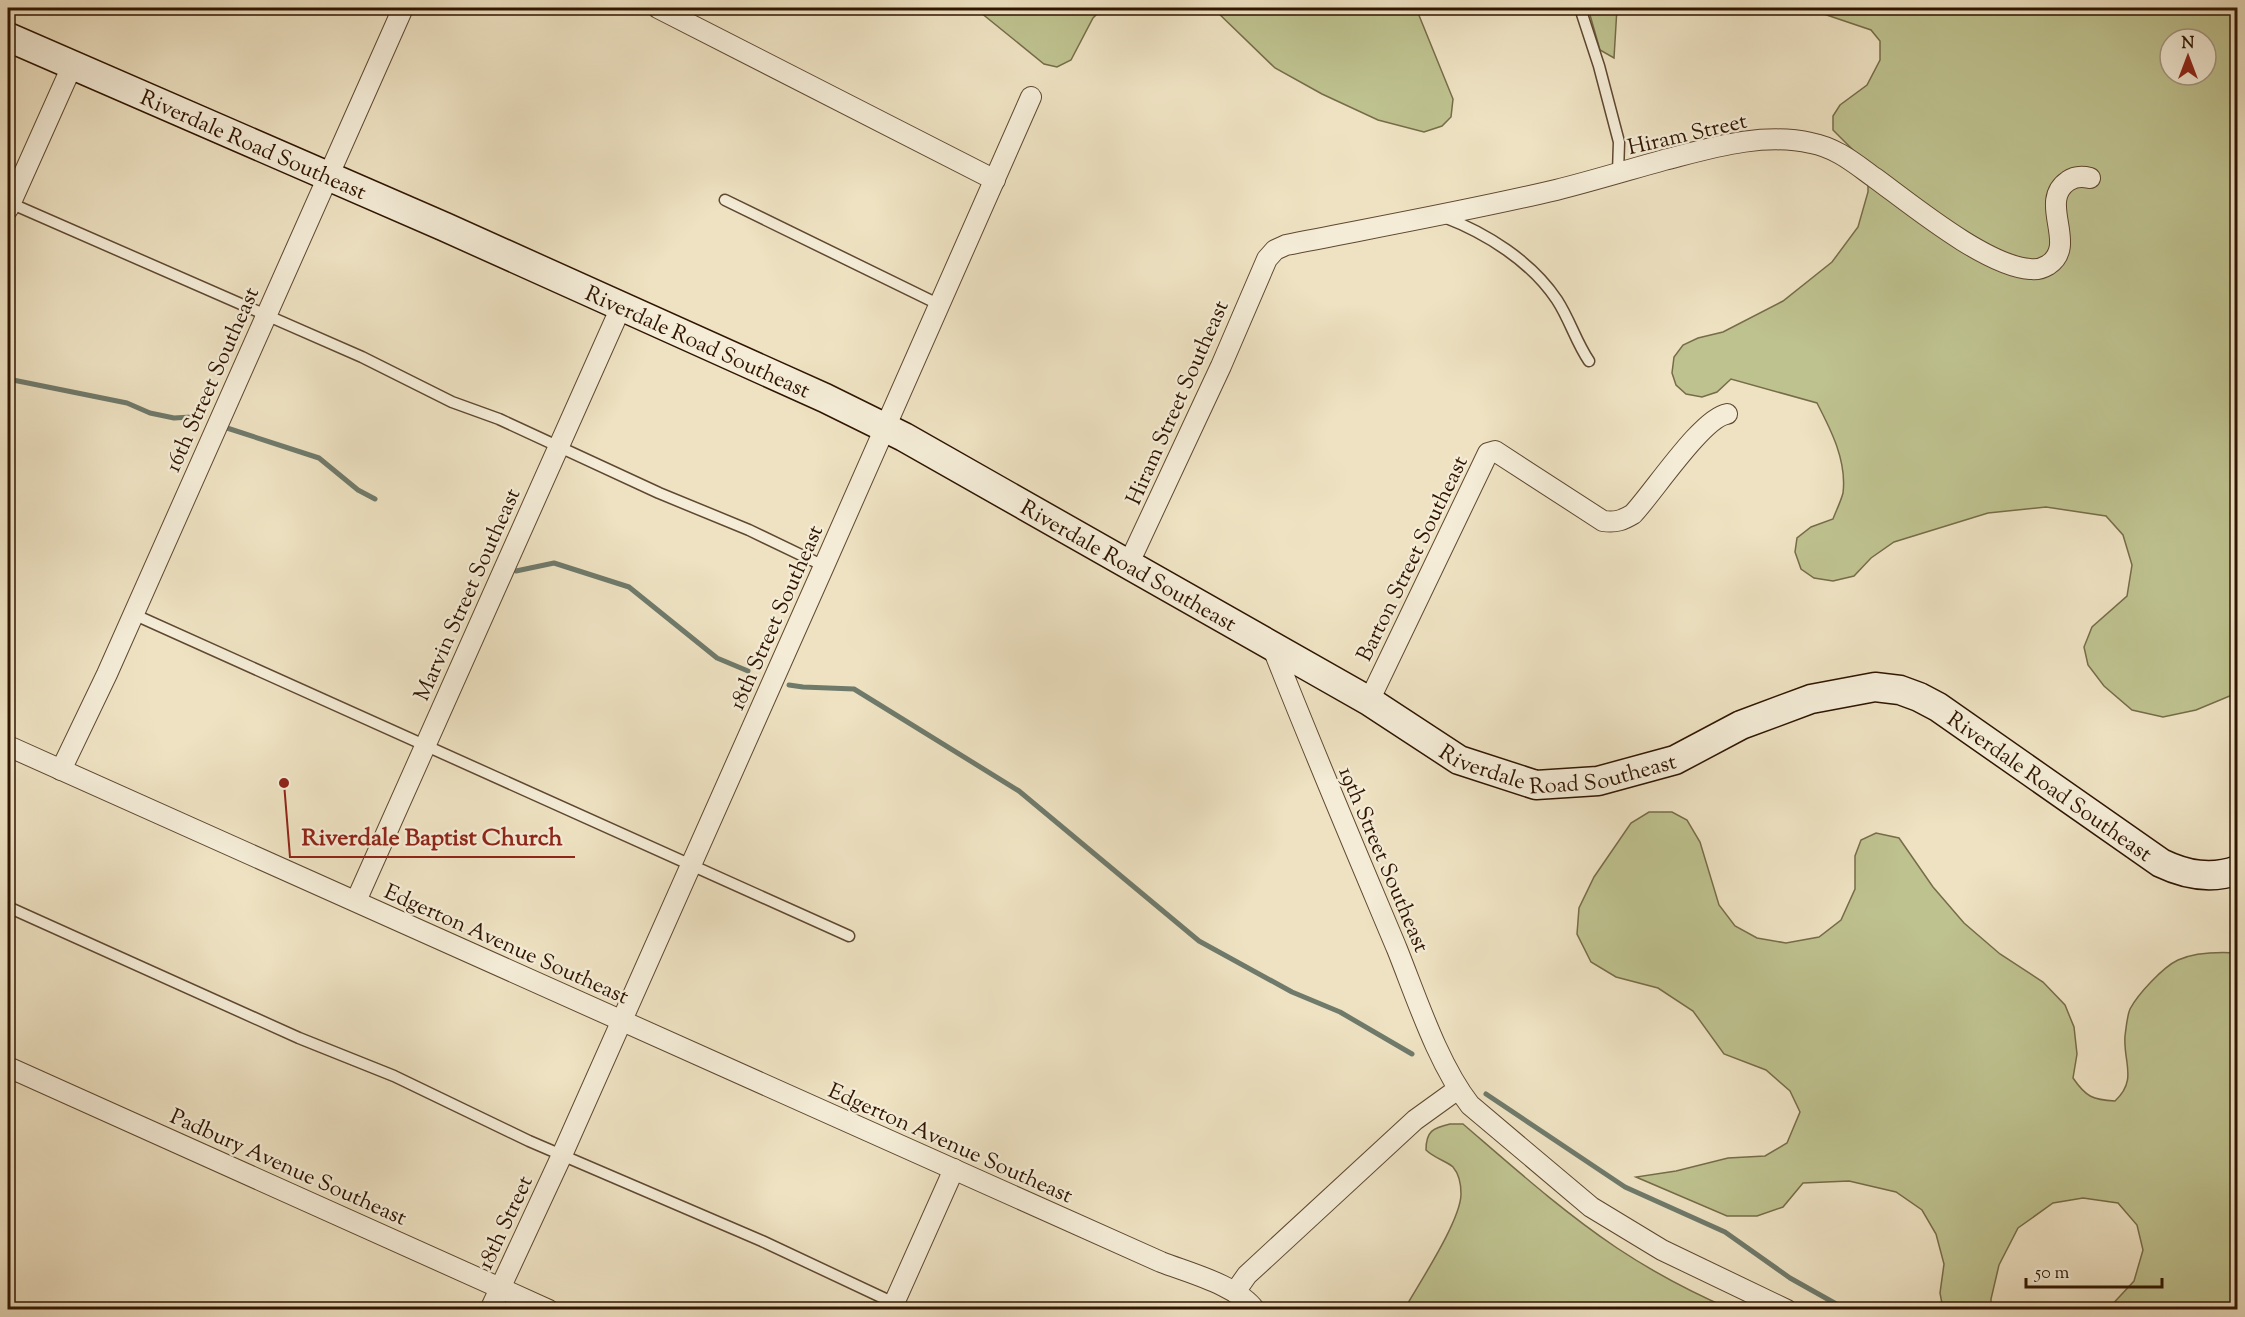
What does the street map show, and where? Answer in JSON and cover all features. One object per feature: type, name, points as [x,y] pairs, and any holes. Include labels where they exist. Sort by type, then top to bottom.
[{"type":"street","name":"16th Street Southeast","points":[[61,770],[133,614],[403,8]]},
{"type":"street","points":[[658,8],[995,180]]},
{"type":"street","name":"Riverdale Road Southeast","points":[[8,37],[621,307],[825,398],[886,428],[1369,701],[1460,760],[1536,785],[1598,781],[1675,760],[1741,725],[1811,699],[1875,687],[1900,690],[1938,707],[2161,863],[2196,875],[2212,876],[2238,870]]},
{"type":"street","points":[[9,206],[72,66]]},
{"type":"street","name":"18th Street Southeast","points":[[562,1155],[1031,97]]},
{"type":"street","name":"Hiram Street","points":[[1267,259],[1275,250],[1287,244],[1441,215],[1618,173],[1712,147],[1755,140],[1790,140],[1810,142],[1834,149],[1961,239],[1996,260],[2014,267],[2033,270],[2051,263],[2058,254],[2061,244],[2055,207],[2057,195],[2062,186],[2077,177],[2090,178]]},
{"type":"street","name":"Hiram Street Southeast","points":[[1128,565],[1221,366],[1267,259]]},
{"type":"street","name":"Marvin Street Southeast","points":[[356,902],[621,307]]},
{"type":"street","name":"Barton Street Southeast","points":[[1369,701],[1488,453],[1495,451],[1603,521],[1612,523],[1633,514],[1700,433],[1715,418],[1727,414]]},
{"type":"street","name":"19th Street Southeast","points":[[1272,646],[1415,993],[1458,1089]]},
{"type":"street","name":"Edgerton Avenue Southeast","points":[[8,746],[1161,1262],[1235,1292],[1248,1300],[1255,1310]]},
{"type":"street","name":"Padbury Avenue Southeast","points":[[8,1067],[549,1310]]},
{"type":"street","points":[[1235,1292],[1247,1275],[1415,1120],[1458,1089],[1470,1106],[1591,1207],[1662,1250],[1787,1310]]},
{"type":"street","name":"18th Street","points":[[490,1310],[562,1155]]},
{"type":"street","points":[[892,1306],[954,1169]]},
{"type":"lane","points":[[1580,8],[1599,66],[1619,142],[1618,173]]},
{"type":"lane","points":[[725,200],[940,305]]},
{"type":"lane","points":[[9,206],[362,357],[452,402],[499,419],[825,566]]},
{"type":"lane","points":[[1441,215],[1482,234],[1510,253],[1539,279],[1557,299],[1589,362]]},
{"type":"lane","points":[[133,614],[849,936]]},
{"type":"lane","points":[[8,907],[299,1038],[394,1076],[529,1141],[762,1241],[892,1306]]},
{"type":"green space","points":[[975,8],[1103,8],[1093,18],[1071,60],[1057,67],[1044,64]]},
{"type":"green space","points":[[1213,8],[1416,8],[1453,99],[1451,117],[1442,126],[1424,132],[1378,120],[1322,94],[1275,68]]},
{"type":"green space","points":[[1588,8],[1617,8],[1614,58],[1600,50]]},
{"type":"green space","points":[[1806,8],[2237,8],[2237,693],[2196,710],[2163,717],[2132,710],[2104,686],[2088,665],[2084,647],[2092,627],[2127,596],[2132,565],[2123,535],[2106,516],[2046,507],[1988,513],[1894,542],[1871,558],[1854,576],[1833,581],[1814,578],[1801,569],[1795,552],[1797,538],[1811,527],[1833,519],[1843,493],[1844,481],[1837,446],[1817,403],[1731,379],[1717,392],[1702,397],[1686,394],[1676,385],[1672,373],[1674,357],[1683,345],[1698,338],[1723,332],[1783,301],[1832,262],[1858,227],[1868,192],[1868,165],[1833,130],[1833,116],[1840,105],[1867,85],[1880,60],[1880,41],[1871,30]]},
{"type":"green space","points":[[1649,812],[1672,812],[1687,820],[1700,842],[1719,905],[1735,926],[1757,938],[1786,943],[1819,937],[1841,920],[1855,889],[1855,856],[1861,840],[1876,833],[1899,838],[1933,887],[1964,923],[2000,954],[2043,982],[2065,1005],[2074,1027],[2077,1054],[2073,1078],[2086,1093],[2101,1100],[2115,1101],[2126,1086],[2128,1070],[2125,1036],[2128,1015],[2151,981],[2185,957],[2208,953],[2237,953],[2237,1309],[2108,1309],[2134,1281],[2143,1250],[2137,1225],[2118,1203],[2083,1198],[2053,1203],[2018,1228],[1999,1265],[1991,1309],[1943,1309],[1940,1293],[1944,1264],[1936,1234],[1922,1210],[1896,1192],[1849,1181],[1803,1183],[1783,1207],[1757,1216],[1727,1216],[1636,1177],[1676,1171],[1728,1158],[1765,1156],[1787,1143],[1800,1112],[1790,1091],[1766,1070],[1724,1054],[1693,1011],[1658,988],[1616,977],[1591,962],[1577,934],[1579,908],[1594,877],[1631,823]]},
{"type":"green space","points":[[1463,1124],[1557,1204],[1617,1248],[1672,1281],[1730,1309],[1403,1309],[1440,1249],[1459,1205],[1461,1187],[1455,1170],[1451,1165],[1426,1150],[1429,1134],[1439,1127]]},
{"type":"waterway","points":[[8,379],[127,403],[150,413],[174,418],[191,417]]},
{"type":"waterway","points":[[227,428],[319,458],[358,490],[375,499]]},
{"type":"waterway","points":[[516,571],[554,563],[629,587],[717,658],[748,671]]},
{"type":"waterway","points":[[789,685],[854,689],[1019,791],[1199,941],[1292,992],[1340,1012],[1412,1054]]},
{"type":"waterway","points":[[1486,1094],[1625,1187],[1725,1232],[1790,1278],[1847,1310]]},
{"type":"place","name":"Riverdale Baptist Church","points":[[284,783]]}]
